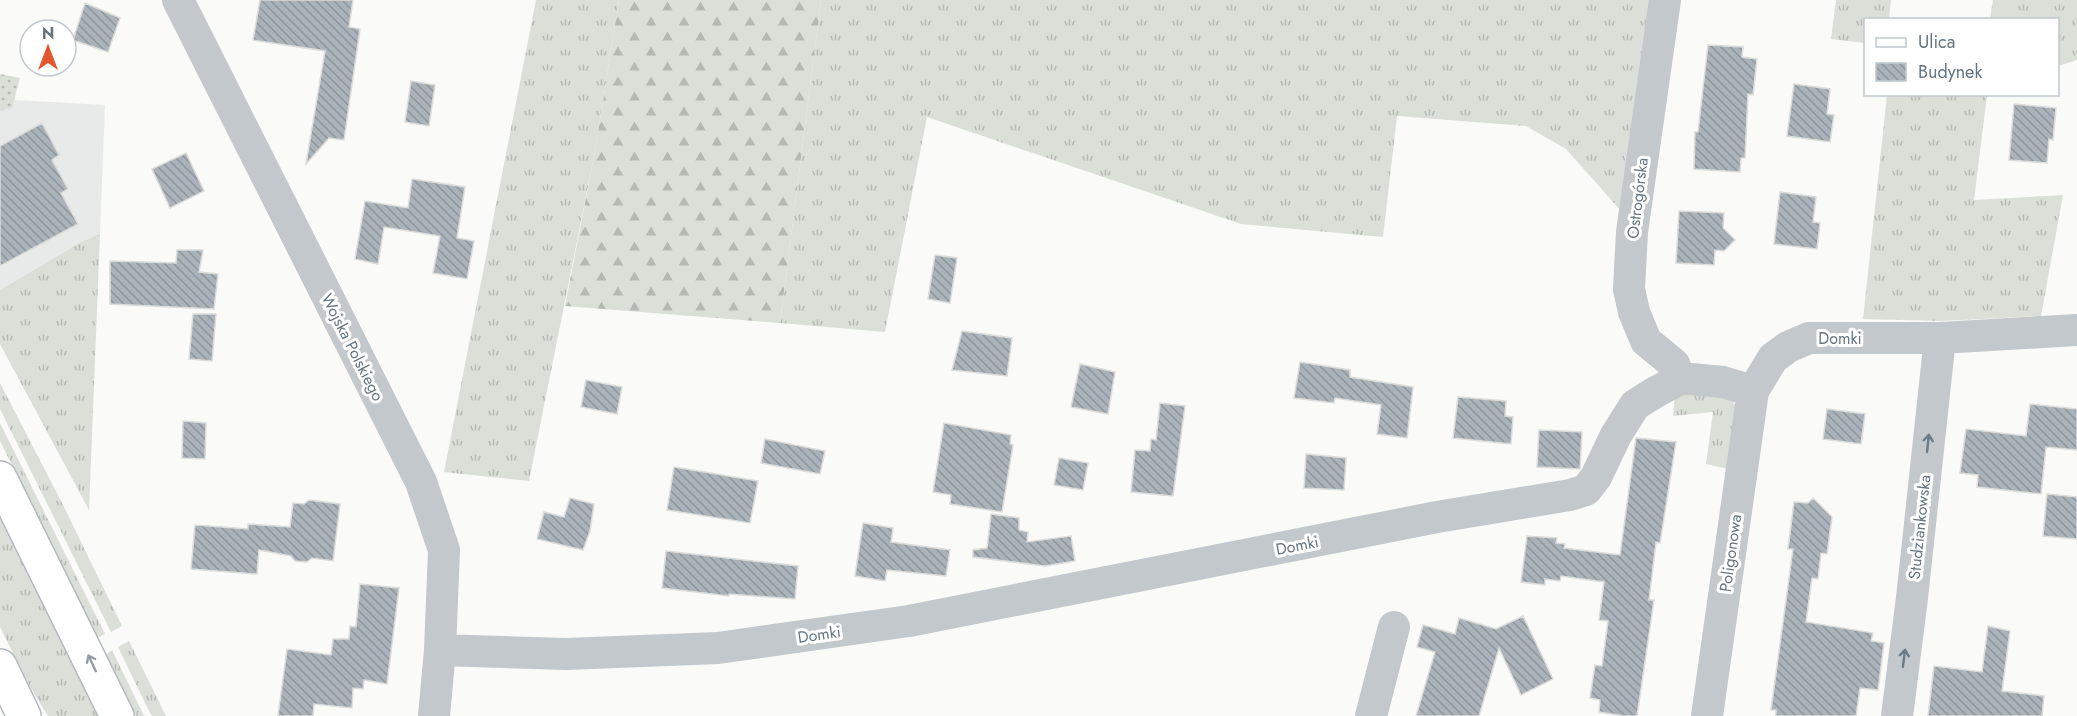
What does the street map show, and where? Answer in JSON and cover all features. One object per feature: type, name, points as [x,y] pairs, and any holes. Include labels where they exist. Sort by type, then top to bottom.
[{"type":"main road","points":[[0,478],[117,716]]},
{"type":"main road","points":[[0,666],[24,716]]},
{"type":"street","name":"Wojska Polskiego","points":[[178,0],[421,482],[444,550],[440,650],[434,716]]},
{"type":"street","name":"Ostrogórska","points":[[1665,0],[1632,232],[1629,289],[1634,312],[1646,340],[1674,364],[1680,379]]},
{"type":"street","name":"Domki","points":[[1753,391],[1773,358],[1788,347],[1809,338],[1940,338],[2077,330]]},
{"type":"street","name":"Studziankowska","points":[[1897,716],[1940,338]]},
{"type":"street","name":"Domki","points":[[440,650],[566,654],[718,648],[909,621],[1437,517],[1570,495],[1586,490],[1596,477],[1616,435],[1635,405],[1680,379]]},
{"type":"street","points":[[1680,379],[1705,379],[1753,391]]},
{"type":"street","name":"Poligonowa","points":[[1707,716],[1753,391]]},
{"type":"street","points":[[1371,716],[1394,627]]},
{"type":"shaded area","points":[[14,100],[105,105],[100,234],[81,242],[0,290],[0,111],[12,108]]},
{"type":"green space","points":[[536,0],[619,0],[595,151],[529,481],[444,472]]},
{"type":"green space","points":[[619,0],[821,0],[780,323],[565,306],[595,151]]},
{"type":"green space","points":[[821,0],[1650,0],[1622,212],[1566,149],[1526,126],[1397,116],[1383,237],[1241,224],[927,117],[885,332],[780,323]]},
{"type":"green space","points":[[1836,0],[1891,0],[1889,18],[1864,18],[1864,43],[1831,39]]},
{"type":"green space","points":[[1993,0],[2077,0],[2077,60],[2059,66],[2059,18],[1990,18]]},
{"type":"green space","points":[[0,74],[20,78],[12,108],[0,111]]},
{"type":"green space","points":[[1887,96],[1987,96],[1974,200],[2063,195],[2041,316],[1941,321],[1863,319]]},
{"type":"green space","points":[[100,234],[89,510],[0,344],[0,290],[81,242]]},
{"type":"green space","points":[[0,383],[122,626],[111,632],[0,409]]},
{"type":"green space","points":[[1675,394],[1721,394],[1732,400],[1740,412],[1733,470],[1706,464],[1713,412],[1673,416]]},
{"type":"green space","points":[[0,423],[105,634],[99,637],[0,441]]},
{"type":"green space","points":[[0,514],[98,716],[48,716],[30,687],[0,627]]},
{"type":"green space","points":[[129,641],[166,716],[152,716],[149,711],[118,647]]},
{"type":"green space","points":[[112,650],[144,716],[136,716],[106,655]]},
{"type":"building","points":[[260,0],[353,0],[349,27],[360,29],[344,140],[329,138],[306,164],[325,51],[253,40]]},
{"type":"building","points":[[85,3],[120,18],[108,52],[78,42],[78,25]]},
{"type":"building","points":[[1708,45],[1743,47],[1742,57],[1757,59],[1753,95],[1748,94],[1745,158],[1741,158],[1740,172],[1694,169],[1695,132],[1698,132]]},
{"type":"building","points":[[411,81],[435,85],[429,126],[405,122]]},
{"type":"building","points":[[1794,84],[1830,89],[1827,114],[1834,115],[1830,142],[1787,136]]},
{"type":"building","points":[[2014,104],[2056,108],[2053,140],[2049,139],[2047,163],[2009,160]]},
{"type":"building","points":[[42,123],[59,155],[52,160],[68,189],[61,193],[78,224],[0,266],[0,146]]},
{"type":"building","points":[[186,153],[204,191],[170,208],[152,169]]},
{"type":"building","points":[[412,179],[465,187],[457,238],[474,241],[467,279],[433,273],[440,236],[384,227],[378,264],[355,259],[365,201],[408,208]]},
{"type":"building","points":[[1780,192],[1816,197],[1813,222],[1820,223],[1817,249],[1774,244]]},
{"type":"building","points":[[1679,211],[1724,213],[1723,228],[1735,240],[1724,251],[1715,250],[1714,265],[1676,263]]},
{"type":"building","points":[[177,250],[203,250],[199,272],[218,274],[214,309],[110,304],[110,261],[176,263]]},
{"type":"building","points":[[935,255],[957,258],[950,303],[928,299]]},
{"type":"building","points":[[193,314],[216,314],[212,361],[189,359]]},
{"type":"building","points":[[962,331],[1012,338],[1007,376],[952,370]]},
{"type":"building","points":[[1300,362],[1350,370],[1350,377],[1413,387],[1407,438],[1377,434],[1381,405],[1335,398],[1334,403],[1294,398]]},
{"type":"building","points":[[1080,364],[1115,372],[1108,414],[1071,407]]},
{"type":"building","points":[[586,380],[622,387],[617,414],[581,407]]},
{"type":"building","points":[[1458,397],[1506,401],[1505,416],[1513,417],[1511,444],[1453,438]]},
{"type":"building","points":[[1160,403],[1185,406],[1173,496],[1131,492],[1135,450],[1150,451],[1151,439],[1156,440]]},
{"type":"building","points":[[2030,404],[2077,409],[2077,450],[2046,447],[2041,494],[1977,487],[1978,475],[1960,473],[1966,429],[2026,436]]},
{"type":"building","points":[[1827,409],[1865,414],[1861,444],[1823,439]]},
{"type":"building","points":[[183,421],[206,423],[205,459],[182,458]]},
{"type":"building","points":[[944,423],[1011,435],[1010,444],[1013,445],[1002,512],[950,504],[951,495],[933,492]]},
{"type":"building","points":[[1539,430],[1582,432],[1580,469],[1537,467]]},
{"type":"building","points":[[1636,438],[1676,442],[1660,543],[1656,542],[1649,600],[1654,600],[1637,716],[1625,716],[1599,712],[1600,700],[1590,698],[1595,665],[1602,666],[1608,621],[1599,620],[1604,582],[1561,576],[1560,581],[1545,579],[1545,585],[1521,582],[1527,536],[1557,538],[1556,543],[1565,544],[1564,548],[1620,555]]},
{"type":"building","points":[[765,439],[825,451],[820,474],[761,463]]},
{"type":"building","points":[[1306,454],[1346,458],[1344,490],[1304,488]]},
{"type":"building","points":[[1059,458],[1088,463],[1083,490],[1054,485]]},
{"type":"building","points":[[674,467],[758,481],[750,523],[667,510]]},
{"type":"building","points":[[2047,494],[2077,497],[2077,539],[2043,536]]},
{"type":"building","points":[[570,498],[594,504],[590,531],[583,550],[537,539],[544,512],[564,517]]},
{"type":"building","points":[[1813,498],[1832,517],[1827,554],[1821,553],[1818,579],[1812,578],[1806,622],[1873,633],[1871,641],[1884,643],[1878,690],[1860,688],[1856,716],[1776,716],[1776,710],[1771,710],[1793,549],[1788,549],[1794,502],[1808,503]]},
{"type":"building","points":[[309,500],[340,504],[333,561],[312,558],[307,562],[295,561],[291,556],[259,550],[257,574],[191,569],[195,525],[248,529],[248,524],[290,527],[293,503],[304,504]]},
{"type":"building","points":[[991,514],[1019,518],[1019,530],[1028,532],[1027,542],[1071,536],[1075,561],[1045,566],[973,557],[973,550],[987,548]]},
{"type":"building","points":[[863,523],[893,528],[891,542],[950,550],[946,576],[887,570],[885,581],[855,576]]},
{"type":"building","points":[[666,551],[798,566],[795,599],[729,594],[729,596],[662,588]]},
{"type":"building","points":[[360,584],[399,588],[387,684],[364,680],[363,689],[353,688],[352,708],[314,704],[313,716],[278,716],[287,649],[331,655],[333,639],[349,639],[350,626],[356,627]]},
{"type":"building","points":[[1523,616],[1553,679],[1521,695],[1499,648],[1479,716],[1416,716],[1435,652],[1417,647],[1423,625],[1455,634],[1459,618],[1496,629]]},
{"type":"building","points":[[1988,626],[2010,631],[2002,691],[2044,696],[2042,716],[1928,716],[1934,666],[1982,672]]}]
